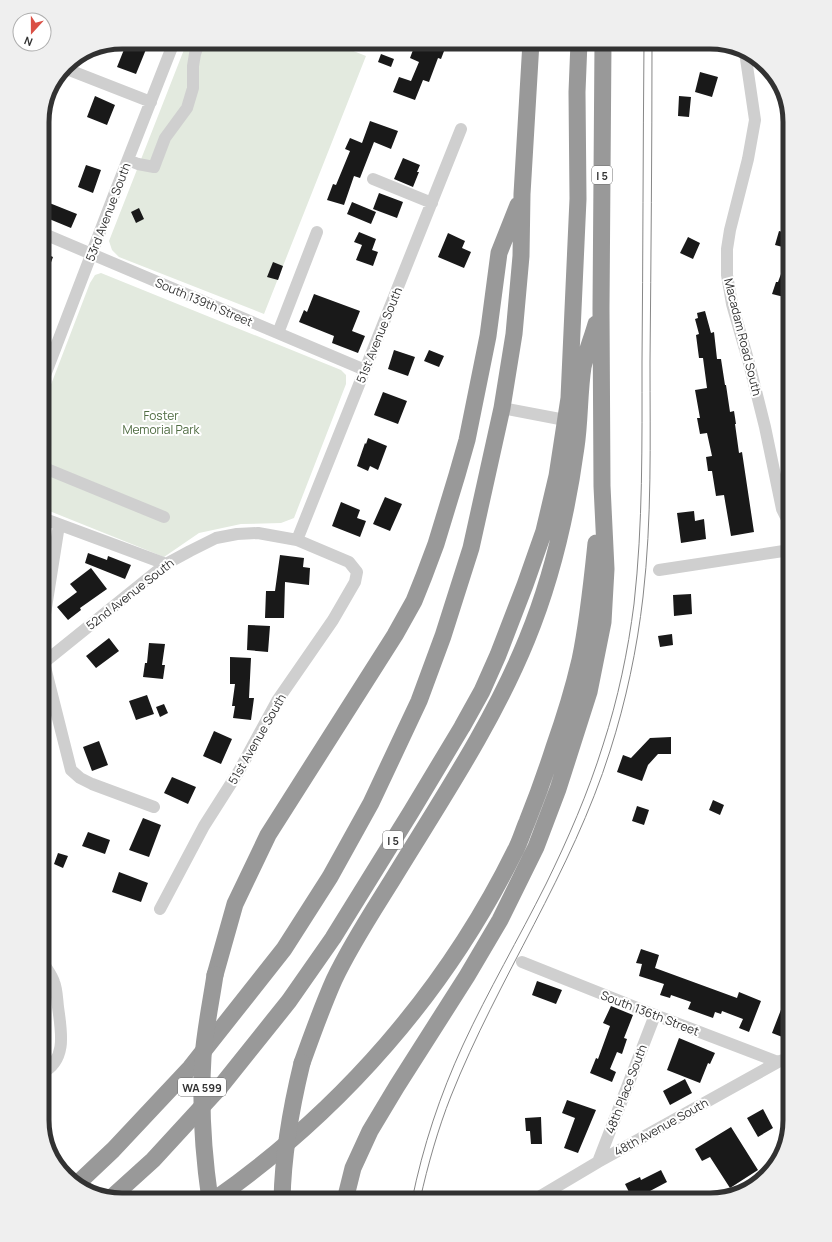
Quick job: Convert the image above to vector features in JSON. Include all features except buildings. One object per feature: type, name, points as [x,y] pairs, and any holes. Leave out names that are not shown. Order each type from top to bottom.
[{"type":"highway","points":[[81,1180],[113,1150],[190,1068],[284,949],[330,877],[371,803],[419,701],[456,599],[471,548],[502,408],[514,334],[521,256],[522,194],[530,49]]},
{"type":"highway","name":"I 5","points":[[117,1193],[153,1160],[222,1086],[289,1001],[333,938],[462,727],[482,691],[498,656],[544,532],[556,476],[568,398],[572,351],[578,199],[577,92],[579,49]]},
{"type":"highway","name":"I 5","points":[[223,1193],[277,1152],[311,1123],[368,1065],[395,1034],[445,970],[464,941],[516,850],[536,800],[569,703],[580,661],[586,627],[602,486],[601,309],[603,49]]},
{"type":"highway","name":"WA 599","points":[[209,1193],[202,1133],[203,1055],[215,975],[235,904],[268,835],[395,635],[414,601],[436,544],[467,440],[488,336],[499,253],[522,194]]},
{"type":"highway","points":[[282,1193],[286,1139],[302,1063],[335,979],[365,924],[498,704],[527,638],[542,597],[564,517],[576,446],[583,366],[601,309]]},
{"type":"highway","points":[[347,1193],[353,1168],[370,1131],[467,976],[500,920],[536,847],[558,789],[589,692],[603,622],[606,569],[602,486]]},
{"type":"street","name":"53rd Avenue South","points":[[49,364],[171,49]]},
{"type":"street","points":[[128,160],[138,164],[154,167],[165,138],[187,108],[193,88],[194,60],[198,49]]},
{"type":"street","name":"Macadam Road South","points":[[746,59],[755,120],[748,159],[730,230],[727,249],[727,275],[732,304],[765,427],[783,510]]},
{"type":"street","points":[[70,70],[151,102]]},
{"type":"street","name":"51st Avenue South","points":[[297,540],[461,129]]},
{"type":"street","points":[[373,179],[432,203]]},
{"type":"street","points":[[278,333],[317,232]]},
{"type":"street","name":"South 139th Street","points":[[49,236],[365,370]]},
{"type":"street","points":[[502,408],[565,420]]},
{"type":"street","points":[[49,470],[164,516]]},
{"type":"street","points":[[49,521],[166,564]]},
{"type":"street","points":[[49,589],[59,525]]},
{"type":"street","name":"52nd Avenue South","points":[[49,658],[166,564],[216,538],[238,534],[258,534],[297,540],[349,562],[357,572]]},
{"type":"street","points":[[659,570],[783,551]]},
{"type":"street","name":"51st Avenue South","points":[[160,909],[204,826],[239,771],[277,701],[333,620],[355,582],[357,572]]},
{"type":"street","points":[[49,685],[72,770],[80,778],[92,784],[154,807]]},
{"type":"street","name":"South 136th Street","points":[[522,962],[778,1062]]},
{"type":"street","points":[[49,973],[55,983],[61,1033],[60,1050],[54,1063],[49,1068]]},
{"type":"street","name":"48th Place South","points":[[598,1162],[655,1015]]},
{"type":"street","name":"48th Avenue South","points":[[546,1193],[598,1162],[783,1060]]},
{"type":"green space","points":[[184,49],[348,49],[366,56],[264,314],[119,257],[112,250],[109,241]]},
{"type":"green space","name":"Foster Memorial Park","points":[[101,273],[341,370],[346,375],[346,384],[294,518],[281,523],[241,524],[199,533],[164,557],[49,511],[49,390],[90,283],[95,275]]},
{"type":"tram line","points":[[413,1193],[427,1140],[440,1102],[463,1045],[546,884],[570,833],[584,798],[608,728],[626,657],[637,574],[642,453],[644,49]]},
{"type":"tram line","points":[[422,1193],[442,1121],[470,1052],[490,1009],[576,839],[594,796],[616,732],[626,694],[638,636],[646,568],[649,509],[652,49]]}]
